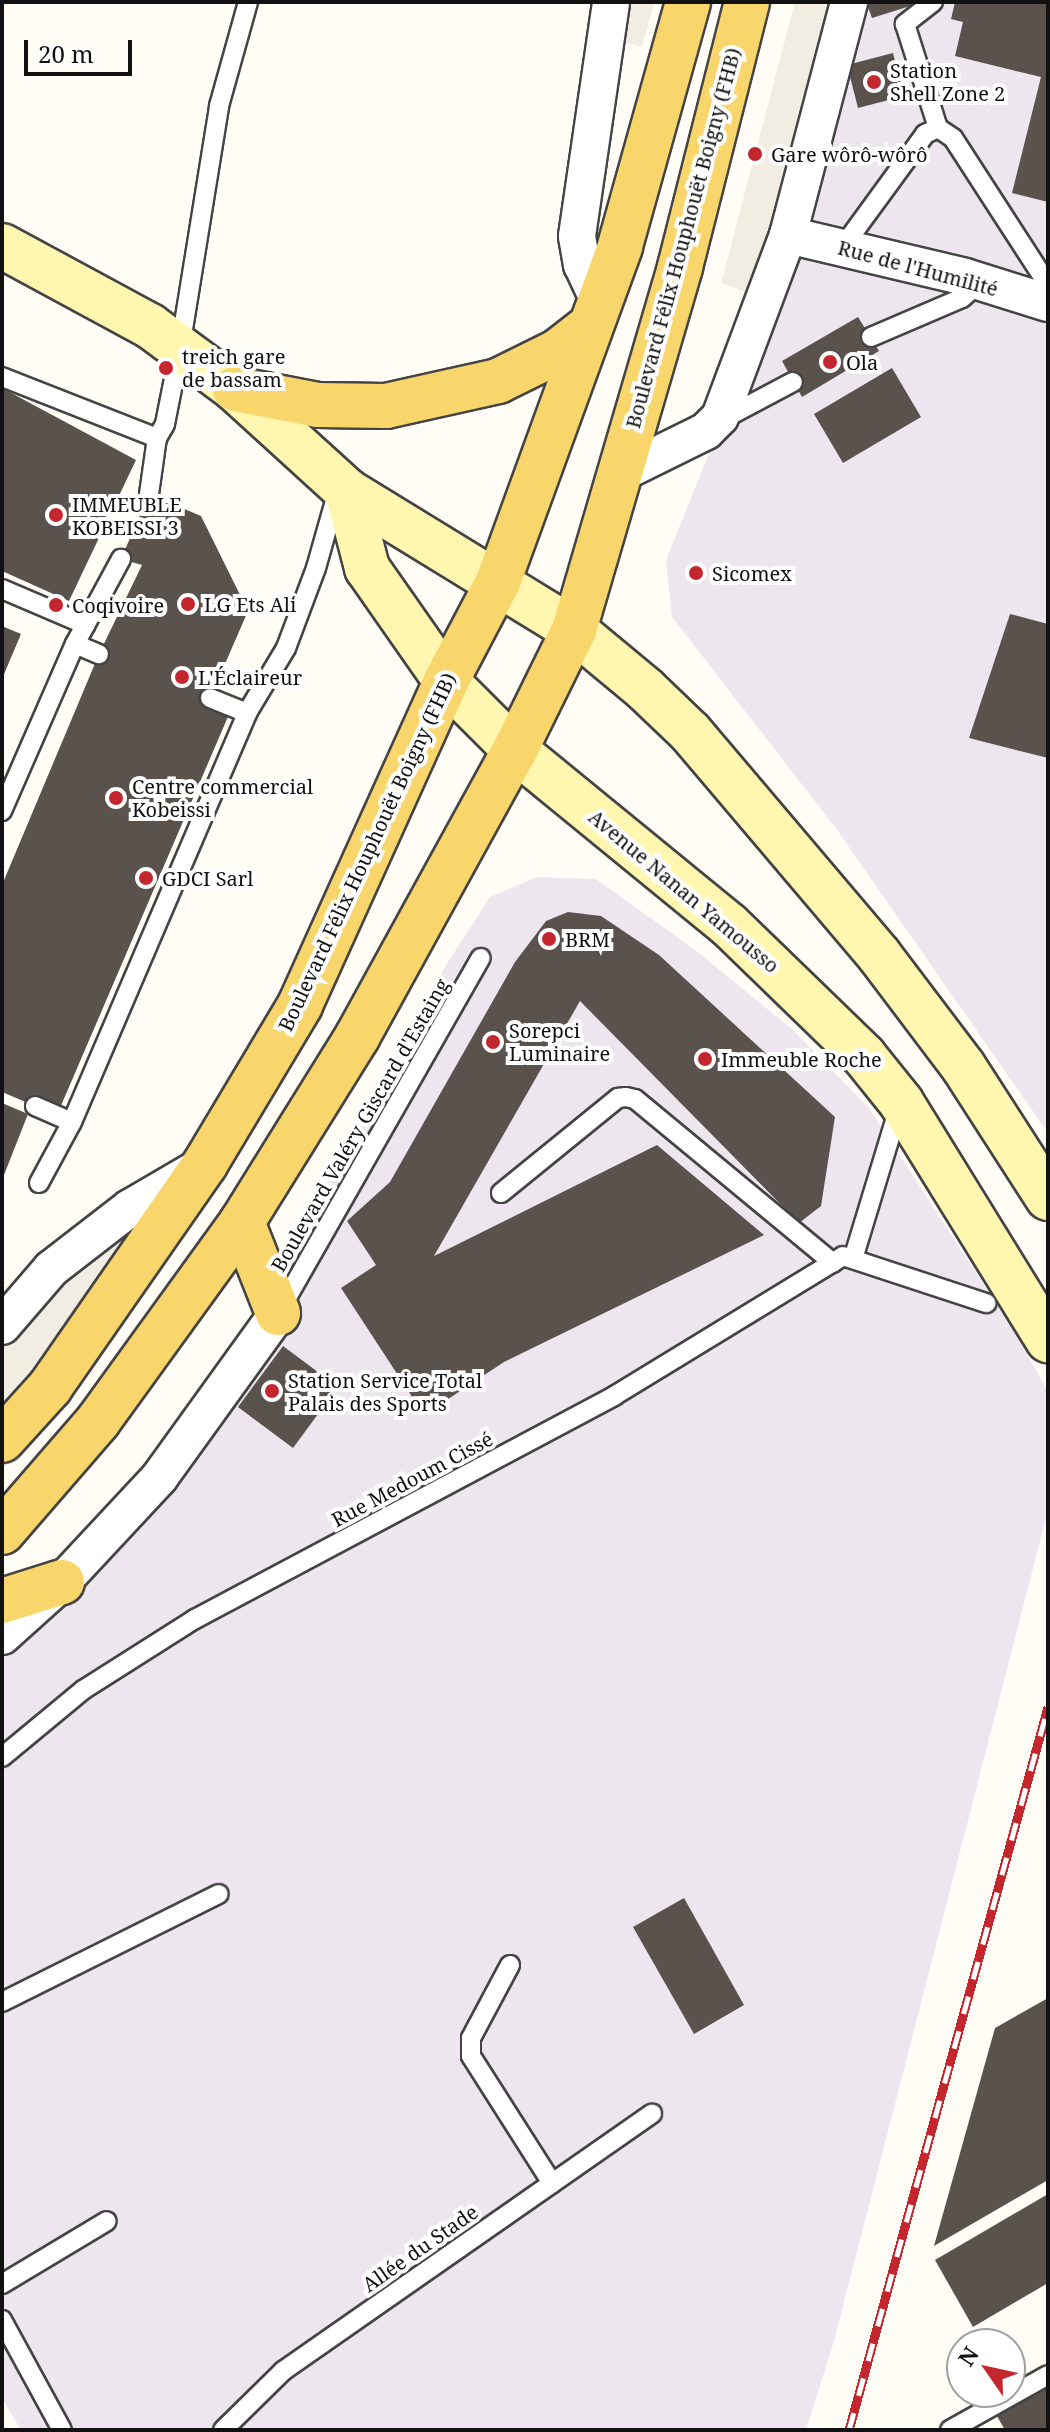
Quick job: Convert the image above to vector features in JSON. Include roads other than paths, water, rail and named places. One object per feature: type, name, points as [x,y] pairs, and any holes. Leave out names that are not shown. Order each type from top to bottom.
[{"type":"main road","name":"Boulevard Félix Houphouët Boigny (FHB)","points":[[2,1440],[50,1387],[205,1164],[300,1005],[446,681],[498,582],[620,246],[688,2]]},
{"type":"main road","name":"Boulevard Félix Houphouët Boigny (FHB)","points":[[2,1532],[98,1421],[242,1222],[364,1026],[515,750],[574,630],[680,267],[747,2]]},
{"type":"main road","points":[[2,246],[150,326],[235,389],[344,487],[574,630],[690,732],[879,955],[963,1066],[1048,1198]]},
{"type":"main road","points":[[235,389],[318,405],[386,406],[498,381],[557,352],[594,314]]},
{"type":"main road","name":"Avenue Nanan Yamousso","points":[[344,487],[367,568],[446,681],[515,750],[729,925],[864,1056],[901,1102],[1048,1340]]},
{"type":"main road","points":[[242,1222],[278,1313]]},
{"type":"main road","points":[[2,1601],[62,1582]]},
{"type":"street","points":[[594,314],[577,236],[611,2]]},
{"type":"street","points":[[717,422],[788,235],[849,2]]},
{"type":"street","name":"Rue de l'Humilité","points":[[788,235],[965,277],[978,284],[1047,283]]},
{"type":"street","name":"Boulevard Félix Houphouët Boigny (FHB)","points":[[619,474],[717,422]]},
{"type":"street","points":[[2,1326],[51,1269],[130,1208],[205,1164]]},
{"type":"street","points":[[2,1636],[62,1582],[159,1478],[278,1313]]},
{"type":"lane","points":[[149,494],[157,438],[165,424],[180,348],[219,106],[248,2]]},
{"type":"lane","points":[[933,2],[927,10],[908,19],[905,30],[938,128],[953,138],[1047,283]]},
{"type":"lane","points":[[842,248],[925,134],[938,128]]},
{"type":"lane","points":[[871,337],[962,298],[978,284]]},
{"type":"lane","points":[[2,377],[157,438]]},
{"type":"lane","points":[[717,422],[793,382]]},
{"type":"lane","points":[[39,1183],[72,1122],[247,713],[286,648],[344,487]]},
{"type":"lane","points":[[2,811],[75,644],[121,559]]},
{"type":"lane","points":[[2,589],[86,625]]},
{"type":"lane","points":[[75,644],[99,654]]},
{"type":"lane","points":[[210,698],[247,713]]},
{"type":"lane","name":"Boulevard Valéry Giscard d'Estaing","points":[[278,1313],[481,958]]},
{"type":"lane","points":[[501,1193],[618,1098],[635,1099],[833,1263]]},
{"type":"lane","points":[[853,1259],[901,1102]]},
{"type":"lane","points":[[35,1106],[72,1122]]},
{"type":"lane","name":"Rue Medoum Cissé","points":[[2,1757],[83,1690],[195,1619],[614,1396],[843,1256],[986,1303]]},
{"type":"lane","points":[[2,2002],[219,1894]]},
{"type":"lane","points":[[510,1965],[471,2038],[471,2056],[552,2183]]},
{"type":"lane","name":"Allée du Stade","points":[[223,2430],[283,2371],[652,2114]]},
{"type":"lane","points":[[2,2284],[107,2221]]},
{"type":"lane","points":[[2,2320],[62,2430]]},
{"type":"lane","points":[[2,2359],[19,2349]]},
{"type":"lane","points":[[950,2430],[1048,2375]]},
{"type":"railway","points":[[849,2430],[1048,1707]]},
{"type":"place","name":"Station Shell Zone 2","points":[[874,82]]},
{"type":"place","name":"Gare wôrô-wôrô","points":[[755,154]]},
{"type":"place","name":"Ola","points":[[830,362]]},
{"type":"place","name":"treich gare de bassam","points":[[166,368]]},
{"type":"place","name":"IMMEUBLE KOBEISSI 3","points":[[56,515]]},
{"type":"place","name":"Sicomex","points":[[696,573]]},
{"type":"place","name":"LG Ets Ali","points":[[188,604]]},
{"type":"place","name":"Coqivoire","points":[[56,605]]},
{"type":"place","name":"L'Éclaireur","points":[[182,677]]},
{"type":"place","name":"Centre commercial Kobeissi","points":[[116,798]]},
{"type":"place","name":"GDCI Sarl","points":[[146,878]]},
{"type":"place","name":"BRM","points":[[549,939]]},
{"type":"place","name":"Sorepci Luminaire","points":[[493,1042]]},
{"type":"place","name":"Immeuble Roche","points":[[705,1059]]},
{"type":"place","name":"Station Service Total Palais des Sports","points":[[272,1391]]}]
